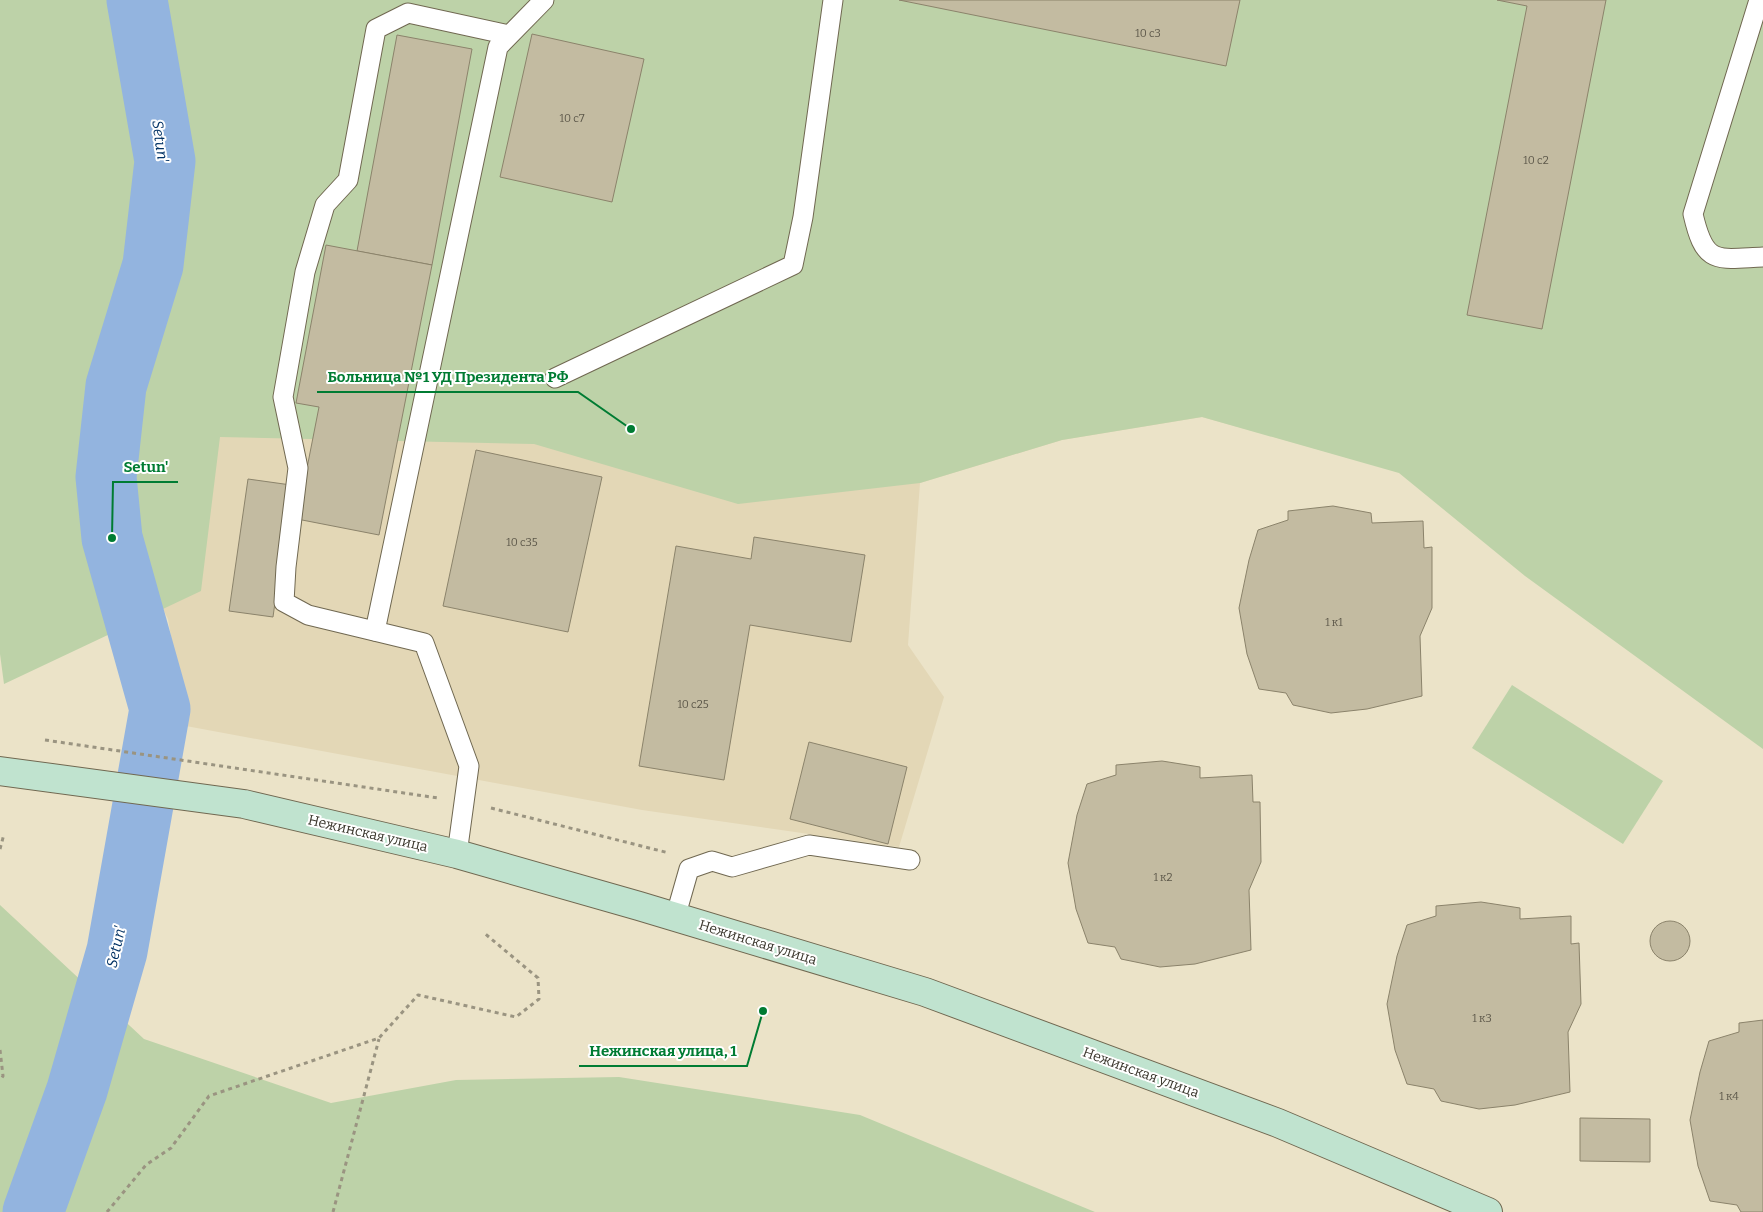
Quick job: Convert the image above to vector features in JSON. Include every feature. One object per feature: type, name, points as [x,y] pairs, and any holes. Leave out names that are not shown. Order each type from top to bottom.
[{"type":"street","name":"Нежинская улица","points":[[0,771],[244,804],[457,854],[925,992],[1278,1122],[1488,1212]]},
{"type":"lane","points":[[376,631],[498,47],[544,0]]},
{"type":"lane","points":[[555,378],[793,265],[803,218],[833,0]]},
{"type":"lane","points":[[1759,0],[1693,214],[1699,240],[1706,250],[1718,259],[1763,257]]},
{"type":"lane","points":[[457,854],[469,766],[424,643],[308,615],[284,602],[286,567],[298,468],[283,396],[304,272],[325,205],[348,180],[376,29],[408,13],[509,35]]},
{"type":"lane","points":[[675,918],[689,869],[712,861],[732,867],[809,845],[910,860]]},
{"type":"path","points":[[45,740],[249,769]]},
{"type":"path","points":[[0,849],[4,834]]},
{"type":"path","points":[[333,1212],[379,1038],[418,995],[516,1017],[539,999],[538,978],[483,932]]},
{"type":"path","points":[[107,1212],[146,1165],[170,1148],[209,1096],[379,1038]]},
{"type":"path","points":[[0,1050],[3,1076],[0,1081]]},
{"type":"shaded area","points":[[161,0],[1399,472],[1202,417],[1062,440],[920,483],[908,645],[944,697],[899,847],[642,810],[186,726],[168,619],[137,556]]},
{"type":"green space","points":[[0,0],[1763,0],[1763,749],[1525,576],[1399,473],[1202,417],[1062,440],[920,483],[738,504],[534,444],[220,437],[201,591],[4,684],[0,654]]},
{"type":"green space","points":[[1512,685],[1663,781],[1623,844],[1472,748]]},
{"type":"green space","points":[[0,905],[144,1039],[331,1103],[456,1080],[619,1077],[860,1115],[1095,1212],[0,1212]]},
{"type":"building","points":[[899,0],[1240,0],[1226,66]]},
{"type":"building","points":[[1497,0],[1606,0],[1542,329],[1467,315],[1527,6]]},
{"type":"building","points":[[532,34],[644,59],[612,202],[500,177]]},
{"type":"building","points":[[397,35],[472,49],[432,265],[357,251]]},
{"type":"building","points":[[326,245],[432,265],[379,535],[297,519],[319,407],[296,403]]},
{"type":"building","points":[[476,450],[602,477],[568,632],[443,606]]},
{"type":"building","points":[[248,479],[291,485],[273,617],[229,611]]},
{"type":"building","points":[[1333,506],[1371,513],[1372,523],[1423,521],[1424,548],[1432,547],[1432,608],[1420,636],[1422,696],[1367,709],[1331,713],[1293,705],[1286,693],[1259,689],[1247,654],[1239,608],[1249,560],[1258,530],[1288,520],[1288,511]]},
{"type":"building","points":[[754,537],[865,555],[851,642],[750,625],[724,780],[639,766],[676,546],[751,559]]},
{"type":"building","points":[[809,742],[907,767],[888,844],[790,819]]},
{"type":"building","points":[[1162,761],[1200,767],[1200,778],[1252,775],[1253,802],[1260,802],[1261,862],[1249,890],[1251,950],[1195,964],[1160,967],[1121,959],[1115,947],[1088,943],[1076,909],[1068,863],[1077,815],[1087,784],[1116,775],[1116,765]]},
{"type":"building","points":[[1481,902],[1520,908],[1520,919],[1571,916],[1571,944],[1579,943],[1581,1004],[1568,1032],[1570,1092],[1515,1105],[1479,1109],[1441,1101],[1434,1089],[1407,1084],[1395,1050],[1387,1004],[1397,956],[1407,925],[1436,916],[1436,906]]},
{"type":"building","points":[[1666,921],[1674,921],[1681,924],[1687,930],[1690,941],[1687,952],[1681,958],[1674,961],[1666,961],[1659,958],[1653,952],[1650,945],[1650,937],[1653,930],[1659,924]]},
{"type":"building","points":[[1763,1020],[1763,1212],[1741,1212],[1737,1205],[1710,1201],[1698,1166],[1690,1120],[1700,1072],[1709,1041],[1739,1032],[1739,1023]]},
{"type":"building","points":[[1580,1118],[1650,1119],[1650,1162],[1580,1161]]},
{"type":"waterway","name":"Setun'","points":[[33,1212],[77,1090],[117,951],[160,709],[112,538],[106,477],[116,386],[153,265],[165,161],[137,0]]},
{"type":"place","name":"Больница №1 УД Президента РФ","points":[[631,429]]},
{"type":"place","name":"Setun'","points":[[112,538]]},
{"type":"place","name":"Нежинская улица, 1","points":[[763,1011]]}]
